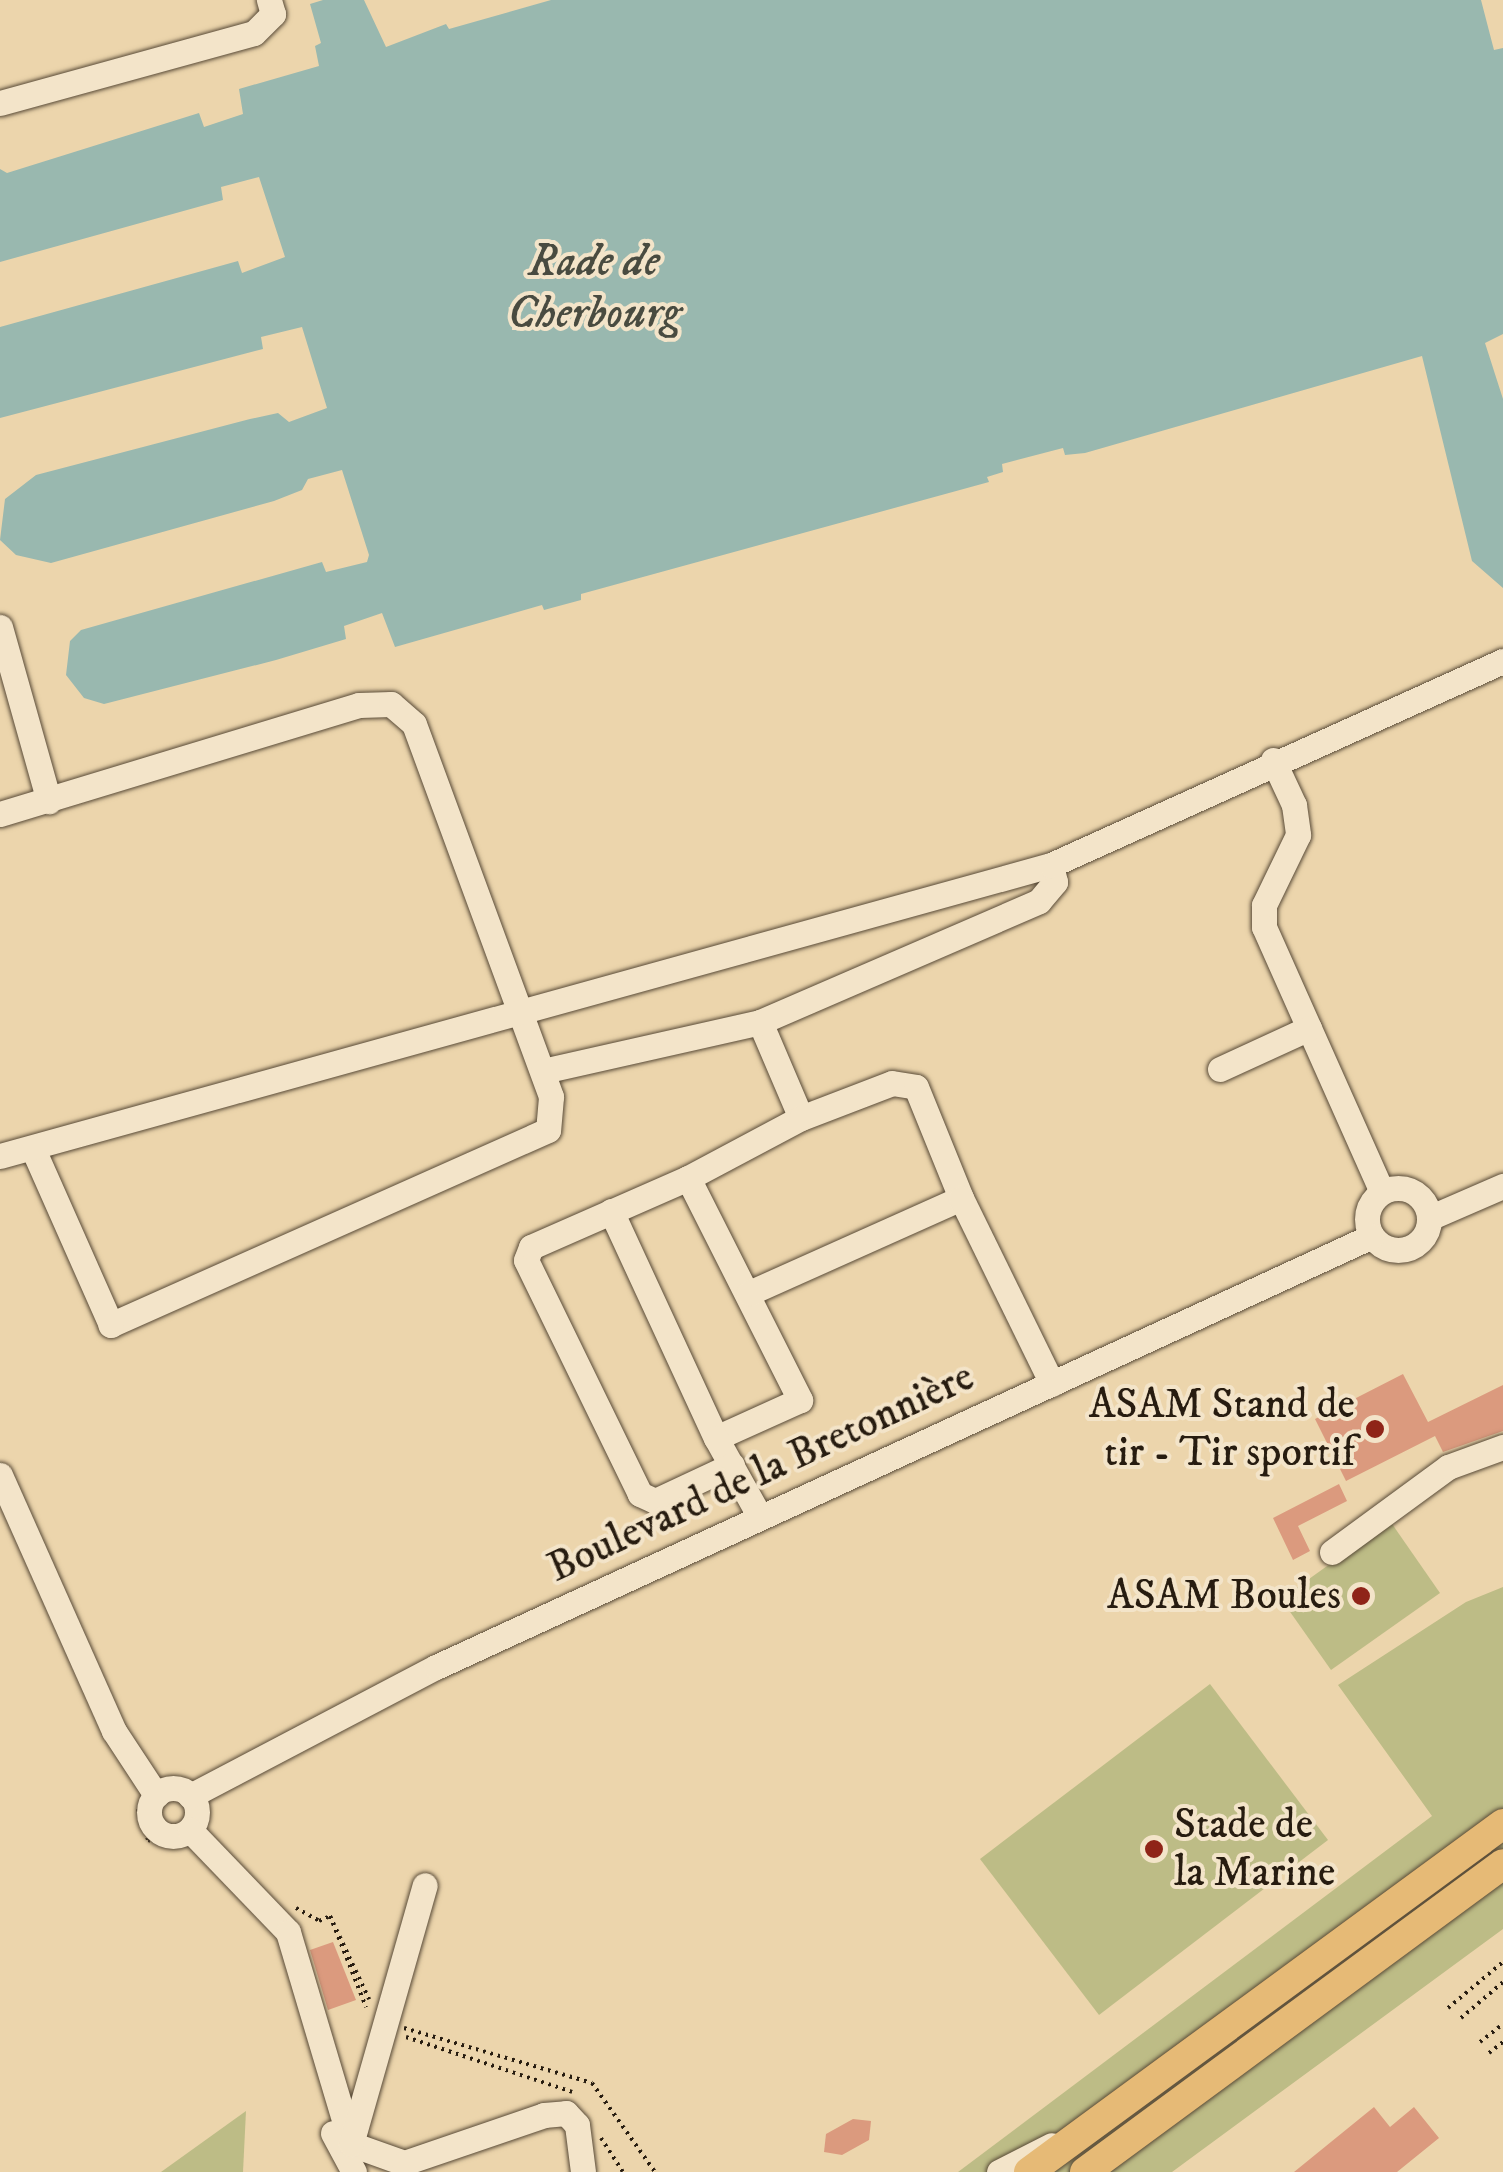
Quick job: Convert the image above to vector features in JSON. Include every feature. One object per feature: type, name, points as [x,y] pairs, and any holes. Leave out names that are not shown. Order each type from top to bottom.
[{"type":"main road","points":[[1029,2172],[1503,1824]]},
{"type":"main road","points":[[1095,2167],[1503,1864]]},
{"type":"lane","points":[[0,103],[254,32],[273,14],[269,0]]},
{"type":"lane","points":[[0,627],[49,800]]},
{"type":"lane","points":[[0,1156],[34,1150],[1051,865],[1273,760],[1503,661]]},
{"type":"lane","points":[[0,814],[359,705],[391,704],[414,724],[552,1097],[548,1130],[110,1325],[34,1150]]},
{"type":"lane","points":[[1273,760],[1294,805],[1298,835],[1264,905],[1264,926],[1382,1192]]},
{"type":"lane","points":[[543,1071],[760,1022],[1039,901],[1056,882],[1051,865]]},
{"type":"lane","points":[[760,1022],[801,1118]]},
{"type":"lane","points":[[1220,1069],[1308,1028]]},
{"type":"lane","points":[[732,1464],[655,1501],[640,1494],[526,1260],[531,1247],[688,1178],[801,1118],[892,1083],[916,1087],[961,1198],[1052,1384]]},
{"type":"lane","points":[[688,1178],[750,1293],[800,1400],[716,1438]]},
{"type":"lane","points":[[1429,1218],[1503,1186]]},
{"type":"lane","points":[[1382,1192],[1413,1192],[1429,1218],[1423,1238],[1406,1250],[1386,1248],[1372,1236],[1367,1216],[1382,1192]]},
{"type":"lane","points":[[750,1293],[961,1198]]},
{"type":"lane","points":[[611,1211],[716,1438],[760,1517]]},
{"type":"lane","name":"Boulevard de la Bretonnière","points":[[190,1796],[436,1667],[1372,1236]]},
{"type":"lane","points":[[1332,1552],[1448,1466],[1503,1447]]},
{"type":"lane","points":[[0,1476],[114,1731],[156,1795]]},
{"type":"lane","points":[[186,1832],[197,1815],[190,1796],[173,1788],[156,1795],[148,1814],[154,1828],[186,1832],[278,1916],[313,2014],[356,2162]]},
{"type":"lane","points":[[186,1832],[278,1932],[356,2162]]},
{"type":"lane","points":[[356,2162],[384,2025],[425,1885]]},
{"type":"lane","points":[[356,2162],[404,2163],[554,2112],[574,2118],[582,2172]]},
{"type":"lane","points":[[999,2172],[1088,2128]]},
{"type":"path","points":[[577,2098],[559,2083],[384,2025],[376,2017],[335,1915],[327,1918],[384,2025],[592,2084],[655,2172]]},
{"type":"path","points":[[1448,2008],[1503,1962]]},
{"type":"path","points":[[1460,2018],[1503,1982]]},
{"type":"path","points":[[1480,2042],[1503,2024]]},
{"type":"path","points":[[1490,2053],[1503,2042]]},
{"type":"path","points":[[595,2128],[622,2172]]},
{"type":"shaded area","name":"ASAM Boules","points":[[1390,1521],[1440,1593],[1331,1670],[1281,1599]]},
{"type":"shaded area","points":[[1503,1587],[1503,1929],[1172,2172],[958,2172],[1432,1816],[1338,1685],[1466,1602]]},
{"type":"shaded area","name":"Stade de la Marine","points":[[1210,1684],[1328,1840],[1099,2015],[980,1859]]},
{"type":"shaded area","points":[[246,2111],[243,2172],[161,2172]]},
{"type":"water","name":"Rade de Cherbourg","points":[[323,0],[364,0],[386,47],[446,24],[449,29],[551,0],[1481,0],[1494,50],[1503,48],[1503,334],[1485,343],[1503,399],[1503,588],[1472,561],[1422,356],[1085,453],[1065,455],[1063,448],[1002,464],[1003,472],[987,477],[989,482],[581,594],[581,600],[544,610],[542,605],[395,647],[382,613],[344,626],[346,639],[276,660],[104,704],[84,698],[66,675],[70,641],[81,630],[322,562],[326,572],[367,562],[369,555],[342,470],[308,479],[302,490],[274,501],[51,563],[16,555],[0,540],[5,499],[36,475],[250,419],[278,413],[289,422],[327,408],[302,327],[261,337],[263,349],[0,418],[0,327],[238,261],[242,273],[285,257],[259,177],[221,187],[223,200],[0,262],[0,169],[7,173],[199,113],[204,127],[243,114],[239,89],[319,66],[315,46],[321,43],[310,4]]},
{"type":"building","name":"ASAM Stand de tir - Tir sportif","points":[[1403,1374],[1428,1422],[1503,1385],[1503,1431],[1443,1452],[1435,1436],[1346,1481],[1315,1419]]},
{"type":"building","points":[[1339,1484],[1347,1501],[1298,1526],[1310,1551],[1293,1560],[1273,1518]]},
{"type":"building","points":[[333,1942],[356,2000],[328,2010],[310,1950]]},
{"type":"building","points":[[1374,2107],[1390,2127],[1414,2107],[1439,2138],[1397,2172],[1294,2172]]},
{"type":"building","points":[[853,2119],[871,2121],[869,2140],[842,2155],[824,2152],[826,2134]]},
{"type":"place","name":"ASAM Stand de tir - Tir sportif","points":[[1375,1429]]},
{"type":"place","name":"ASAM Boules","points":[[1361,1596]]},
{"type":"place","name":"Stade de la Marine","points":[[1154,1849]]}]
